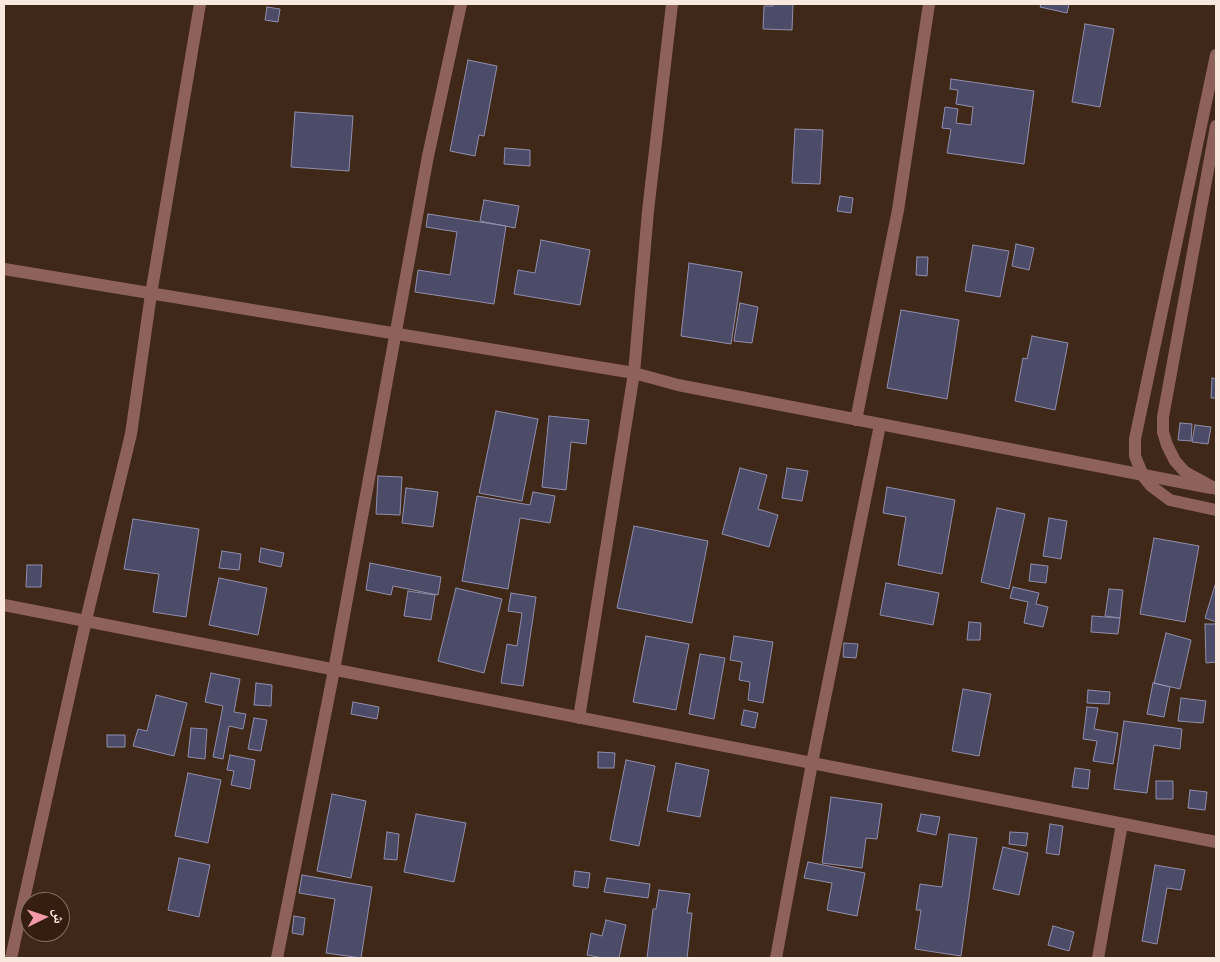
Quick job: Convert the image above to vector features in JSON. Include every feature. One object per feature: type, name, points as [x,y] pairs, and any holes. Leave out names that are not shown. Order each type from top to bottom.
[{"type":"street","points":[[11,958],[86,620],[108,535],[130,434],[151,294],[200,4]]},
{"type":"street","points":[[278,958],[334,670],[428,156],[461,4]]},
{"type":"street","points":[[580,718],[634,373],[650,191],[672,4]]},
{"type":"street","points":[[856,420],[898,210],[929,4]]},
{"type":"street","points":[[1216,55],[1135,439],[1135,456],[1143,476],[1152,486],[1170,500],[1216,510]]},
{"type":"street","points":[[1213,488],[1185,472],[1175,461],[1163,432],[1163,418],[1216,126]]},
{"type":"street","points":[[4,269],[634,373],[678,386],[1213,488]]},
{"type":"street","points":[[776,958],[812,763],[880,425]]},
{"type":"street","points":[[4,605],[1216,842]]},
{"type":"street","points":[[1098,958],[1122,824]]},
{"type":"building","points":[[773,4],[793,4],[792,30],[763,29],[764,6],[773,6]]},
{"type":"building","points":[[1041,4],[1069,4],[1067,13],[1040,7]]},
{"type":"building","points":[[267,7],[280,9],[278,22],[265,20]]},
{"type":"building","points":[[1085,24],[1114,29],[1100,107],[1072,102]]},
{"type":"building","points":[[468,60],[497,66],[484,136],[479,135],[475,156],[450,151]]},
{"type":"building","points":[[951,79],[1034,91],[1024,164],[947,153],[951,129],[942,128],[945,107],[958,109],[956,123],[971,125],[973,107],[956,104],[958,90],[950,89]]},
{"type":"building","points":[[295,112],[353,116],[349,171],[291,167]]},
{"type":"building","points":[[795,129],[823,130],[820,184],[792,183]]},
{"type":"building","points":[[505,148],[530,150],[530,166],[504,164]]},
{"type":"building","points":[[840,196],[853,198],[851,213],[837,211]]},
{"type":"building","points":[[484,200],[519,206],[515,228],[480,221]]},
{"type":"building","points":[[428,214],[506,226],[494,304],[415,292],[418,270],[450,275],[457,232],[426,227]]},
{"type":"building","points":[[541,240],[590,250],[580,305],[514,294],[518,270],[535,273]]},
{"type":"building","points":[[1016,244],[1034,248],[1029,270],[1012,266]]},
{"type":"building","points":[[973,245],[1009,251],[1000,297],[965,291]]},
{"type":"building","points":[[917,257],[928,257],[927,276],[916,275]]},
{"type":"building","points":[[689,263],[742,272],[731,344],[681,336]]},
{"type":"building","points":[[740,303],[758,307],[752,343],[734,341]]},
{"type":"building","points":[[901,310],[959,320],[947,399],[887,388]]},
{"type":"building","points":[[1032,336],[1068,343],[1055,410],[1015,401],[1023,358],[1027,359]]},
{"type":"building","points":[[1212,378],[1216,379],[1216,398],[1211,398]]},
{"type":"building","points":[[496,411],[538,419],[522,501],[479,493]]},
{"type":"building","points":[[549,416],[589,420],[586,444],[571,442],[566,490],[542,487]]},
{"type":"building","points":[[1180,423],[1192,424],[1191,441],[1178,440]]},
{"type":"building","points":[[1195,425],[1211,427],[1208,444],[1192,442]]},
{"type":"building","points":[[740,468],[767,475],[758,509],[778,515],[769,547],[722,534]]},
{"type":"building","points":[[787,468],[808,471],[802,501],[782,498]]},
{"type":"building","points":[[378,476],[402,477],[400,515],[376,514]]},
{"type":"building","points":[[887,487],[955,500],[942,574],[898,565],[906,517],[883,513]]},
{"type":"building","points":[[406,488],[438,492],[433,527],[402,523]]},
{"type":"building","points":[[533,492],[555,496],[550,523],[520,518],[508,589],[462,581],[477,496],[530,505]]},
{"type":"building","points":[[997,508],[1025,514],[1009,589],[981,582]]},
{"type":"building","points":[[1049,518],[1067,521],[1061,559],[1043,556]]},
{"type":"building","points":[[133,519],[199,529],[186,617],[153,612],[159,574],[124,569]]},
{"type":"building","points":[[634,526],[708,541],[692,623],[617,608]]},
{"type":"building","points":[[1154,538],[1199,546],[1185,622],[1140,614]]},
{"type":"building","points":[[261,548],[284,553],[281,567],[259,562]]},
{"type":"building","points":[[222,551],[241,554],[239,570],[219,568]]},
{"type":"building","points":[[370,563],[441,577],[438,595],[393,586],[391,595],[366,590]]},
{"type":"building","points":[[1031,564],[1048,566],[1046,583],[1029,581]]},
{"type":"building","points":[[27,565],[42,565],[41,587],[26,587]]},
{"type":"building","points":[[219,578],[267,588],[258,635],[209,625]]},
{"type":"building","points":[[1216,582],[1216,622],[1205,618]]},
{"type":"building","points":[[886,583],[939,593],[933,625],[880,615]]},
{"type":"building","points":[[1013,587],[1039,593],[1036,604],[1048,607],[1043,627],[1024,623],[1028,602],[1010,598]]},
{"type":"building","points":[[456,588],[502,599],[484,673],[438,661]]},
{"type":"building","points":[[1109,589],[1123,590],[1120,618],[1105,616]]},
{"type":"building","points":[[408,591],[435,595],[431,620],[404,616]]},
{"type":"building","points":[[511,593],[536,597],[523,686],[501,683],[507,644],[517,646],[522,613],[508,611]]},
{"type":"building","points":[[1092,616],[1120,618],[1118,634],[1091,632]]},
{"type":"building","points":[[969,622],[981,623],[980,640],[967,640]]},
{"type":"building","points":[[1205,624],[1216,624],[1216,662],[1206,663]]},
{"type":"building","points":[[1166,633],[1191,640],[1180,689],[1154,683]]},
{"type":"building","points":[[646,636],[689,644],[676,710],[633,702]]},
{"type":"building","points":[[734,636],[773,642],[763,703],[748,700],[750,682],[739,680],[742,662],[730,660]]},
{"type":"building","points":[[844,643],[858,644],[856,658],[843,657]]},
{"type":"building","points":[[700,654],[725,658],[714,719],[689,714]]},
{"type":"building","points":[[211,673],[240,679],[234,712],[246,714],[243,729],[229,726],[223,759],[213,757],[223,706],[205,702]]},
{"type":"building","points":[[256,683],[272,685],[271,706],[254,705]]},
{"type":"building","points":[[1153,683],[1170,687],[1164,717],[1147,714]]},
{"type":"building","points":[[963,689],[991,694],[979,756],[952,751]]},
{"type":"building","points":[[1088,690],[1110,692],[1109,704],[1087,703]]},
{"type":"building","points":[[156,695],[187,703],[174,756],[133,746],[138,729],[147,731]]},
{"type":"building","points":[[1181,698],[1206,701],[1203,723],[1178,721]]},
{"type":"building","points":[[353,702],[379,707],[377,719],[351,714]]},
{"type":"building","points":[[1087,707],[1098,708],[1094,729],[1118,733],[1113,764],[1093,761],[1097,741],[1083,739]]},
{"type":"building","points":[[744,710],[758,713],[755,728],[741,725]]},
{"type":"building","points":[[254,718],[267,720],[261,751],[248,749]]},
{"type":"building","points":[[1124,721],[1182,729],[1180,749],[1154,745],[1147,793],[1114,789]]},
{"type":"building","points":[[191,728],[207,729],[205,759],[188,757]]},
{"type":"building","points":[[107,735],[125,735],[125,747],[107,747]]},
{"type":"building","points":[[598,752],[615,753],[614,768],[598,768]]},
{"type":"building","points":[[230,755],[255,760],[250,789],[231,785],[234,771],[227,770]]},
{"type":"building","points":[[626,760],[655,766],[639,846],[610,840]]},
{"type":"building","points":[[676,763],[709,770],[700,817],[667,811]]},
{"type":"building","points":[[1075,768],[1090,770],[1088,789],[1072,787]]},
{"type":"building","points":[[188,773],[221,780],[208,843],[175,836]]},
{"type":"building","points":[[1156,781],[1173,781],[1173,799],[1156,799]]},
{"type":"building","points":[[1190,790],[1207,792],[1205,810],[1188,808]]},
{"type":"building","points":[[332,794],[366,801],[351,878],[317,871]]},
{"type":"building","points":[[831,797],[882,804],[877,839],[866,838],[862,868],[822,863]]},
{"type":"building","points":[[416,814],[466,823],[454,882],[404,872]]},
{"type":"building","points":[[921,814],[940,817],[936,835],[917,831]]},
{"type":"building","points":[[1050,824],[1063,826],[1059,855],[1046,853]]},
{"type":"building","points":[[387,832],[399,834],[397,860],[384,859]]},
{"type":"building","points":[[1010,832],[1028,833],[1026,846],[1009,844]]},
{"type":"building","points":[[949,834],[977,838],[961,956],[915,949],[921,910],[916,910],[920,884],[942,887]]},
{"type":"building","points":[[1003,847],[1028,853],[1019,895],[993,889]]},
{"type":"building","points":[[179,858],[210,865],[199,917],[168,910]]},
{"type":"building","points":[[808,862],[865,873],[857,916],[827,910],[832,883],[804,878]]},
{"type":"building","points":[[1155,865],[1185,870],[1181,890],[1167,888],[1157,944],[1142,941]]},
{"type":"building","points":[[575,871],[590,873],[588,888],[573,886]]},
{"type":"building","points":[[302,875],[372,887],[361,958],[326,953],[335,899],[299,893]]},
{"type":"building","points":[[607,878],[650,884],[648,898],[604,892]]},
{"type":"building","points":[[659,890],[690,894],[687,913],[692,913],[687,958],[647,958],[653,909],[656,909]]},
{"type":"building","points":[[294,916],[305,918],[303,935],[292,933]]},
{"type":"building","points":[[606,920],[626,925],[619,958],[587,955],[591,933],[602,936]]},
{"type":"building","points":[[1053,926],[1074,932],[1069,951],[1048,945]]}]
